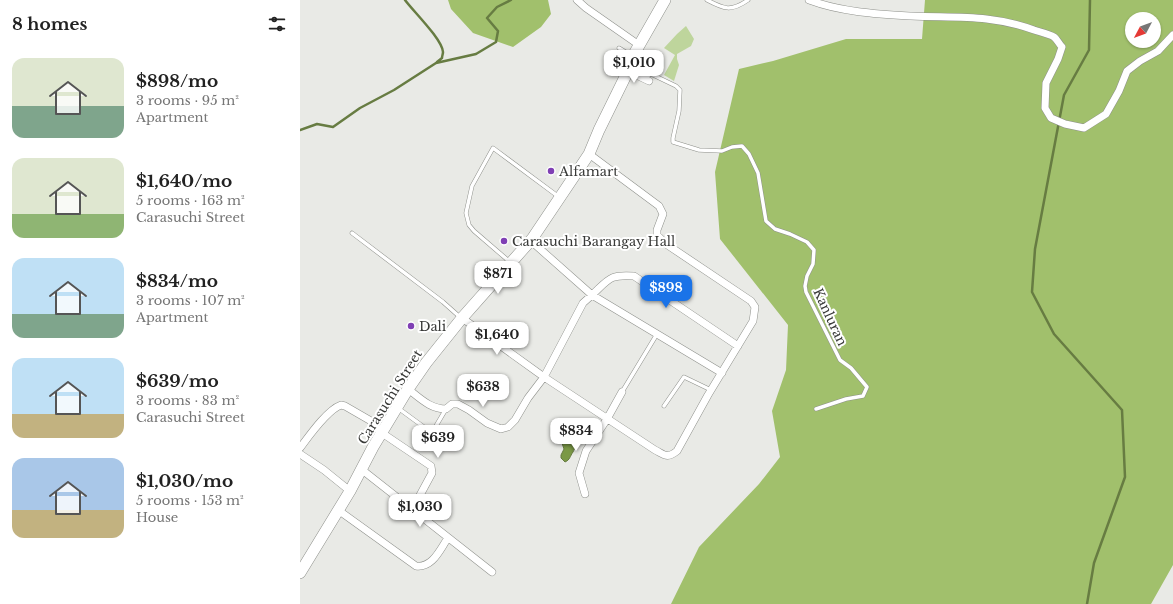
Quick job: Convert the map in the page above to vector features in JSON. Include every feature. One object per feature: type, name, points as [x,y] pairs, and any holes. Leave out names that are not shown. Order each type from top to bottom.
[{"type":"street","points":[[577,0],[639,45]]},
{"type":"street","name":"Carasuchi Street","points":[[300,573],[350,491],[361,469],[408,389],[426,363],[462,318],[531,241],[589,154],[628,71],[633,56],[665,0]]},
{"type":"street","points":[[809,0],[822,5],[860,12],[912,16],[990,18],[1018,24],[1055,38],[1062,47],[1058,59],[1046,83],[1045,108],[1051,118],[1065,124],[1084,128],[1106,114],[1119,91],[1127,71],[1140,60],[1158,51],[1173,35]]},
{"type":"street","points":[[628,71],[647,80]]},
{"type":"street","points":[[462,318],[544,377],[655,450],[666,456],[671,456],[677,451],[711,390],[753,321],[755,307],[751,301],[666,244],[657,235],[657,230],[663,214],[659,206],[589,154]]},
{"type":"street","points":[[531,241],[592,295],[722,373]]},
{"type":"street","points":[[408,389],[438,409],[446,409],[452,404],[458,404],[487,423],[501,429],[508,427],[515,420],[528,398],[544,377],[583,303],[610,278],[621,275],[634,276],[738,346]]},
{"type":"street","points":[[585,494],[579,473],[586,451],[607,419],[622,392]]},
{"type":"street","points":[[300,448],[326,417],[336,407],[341,405],[371,421],[382,433],[431,466],[432,473],[412,510]]},
{"type":"street","points":[[300,454],[324,470],[350,491]]},
{"type":"street","points":[[361,469],[492,572]]},
{"type":"street","points":[[338,510],[416,566],[421,567],[429,564],[448,538]]},
{"type":"lane","points":[[707,0],[719,6],[730,8],[741,5],[748,0]]},
{"type":"lane","points":[[619,48],[633,56]]},
{"type":"lane","name":"Kanluran","points":[[647,80],[650,74],[676,86],[680,90],[679,111],[672,138],[673,142],[699,150],[722,151],[732,147],[742,146],[749,154],[758,173],[766,221],[775,230],[790,234],[807,242],[814,250],[814,264],[807,276],[805,286],[806,292],[840,360],[851,368],[867,387],[863,396],[846,399],[816,409]]},
{"type":"lane","points":[[511,263],[474,231],[469,225],[466,213],[472,186],[493,148],[560,198]]},
{"type":"lane","points":[[352,233],[462,318]]},
{"type":"lane","points":[[622,392],[657,334]]},
{"type":"lane","points":[[664,406],[684,377],[711,390]]},
{"type":"lane","points":[[397,408],[428,430],[433,431],[446,409]]},
{"type":"shaded area","points":[[448,0],[548,0],[551,14],[541,27],[513,47],[473,33],[451,9]]},
{"type":"shaded area","points":[[925,0],[1173,0],[1173,565],[1151,604],[671,604],[699,547],[759,484],[780,457],[772,411],[786,370],[788,325],[720,239],[715,172],[739,69],[773,61],[846,39],[922,39]]},
{"type":"shaded area","points":[[686,26],[694,39],[691,46],[677,54],[679,65],[674,81],[664,75],[675,55],[664,48]]},
{"type":"shaded area","points":[[569,434],[576,438],[577,442],[570,458],[565,462],[561,458],[564,449],[561,440],[565,435]]},
{"type":"waterway","points":[[405,0],[438,40],[443,52],[442,58],[437,62]]},
{"type":"waterway","points":[[300,130],[317,124],[333,127],[360,108],[394,90],[436,63],[476,54],[496,42],[498,31],[487,18],[497,7],[511,0]]},
{"type":"waterway","points":[[1087,604],[1094,563],[1125,477],[1122,410],[1054,334],[1032,292],[1035,249],[1064,95],[1089,50],[1090,0]]},
{"type":"place","name":"Alfamart","points":[[551,171]]},
{"type":"place","name":"Carasuchi Barangay Hall","points":[[504,241]]},
{"type":"place","name":"Dali","points":[[411,326]]}]
